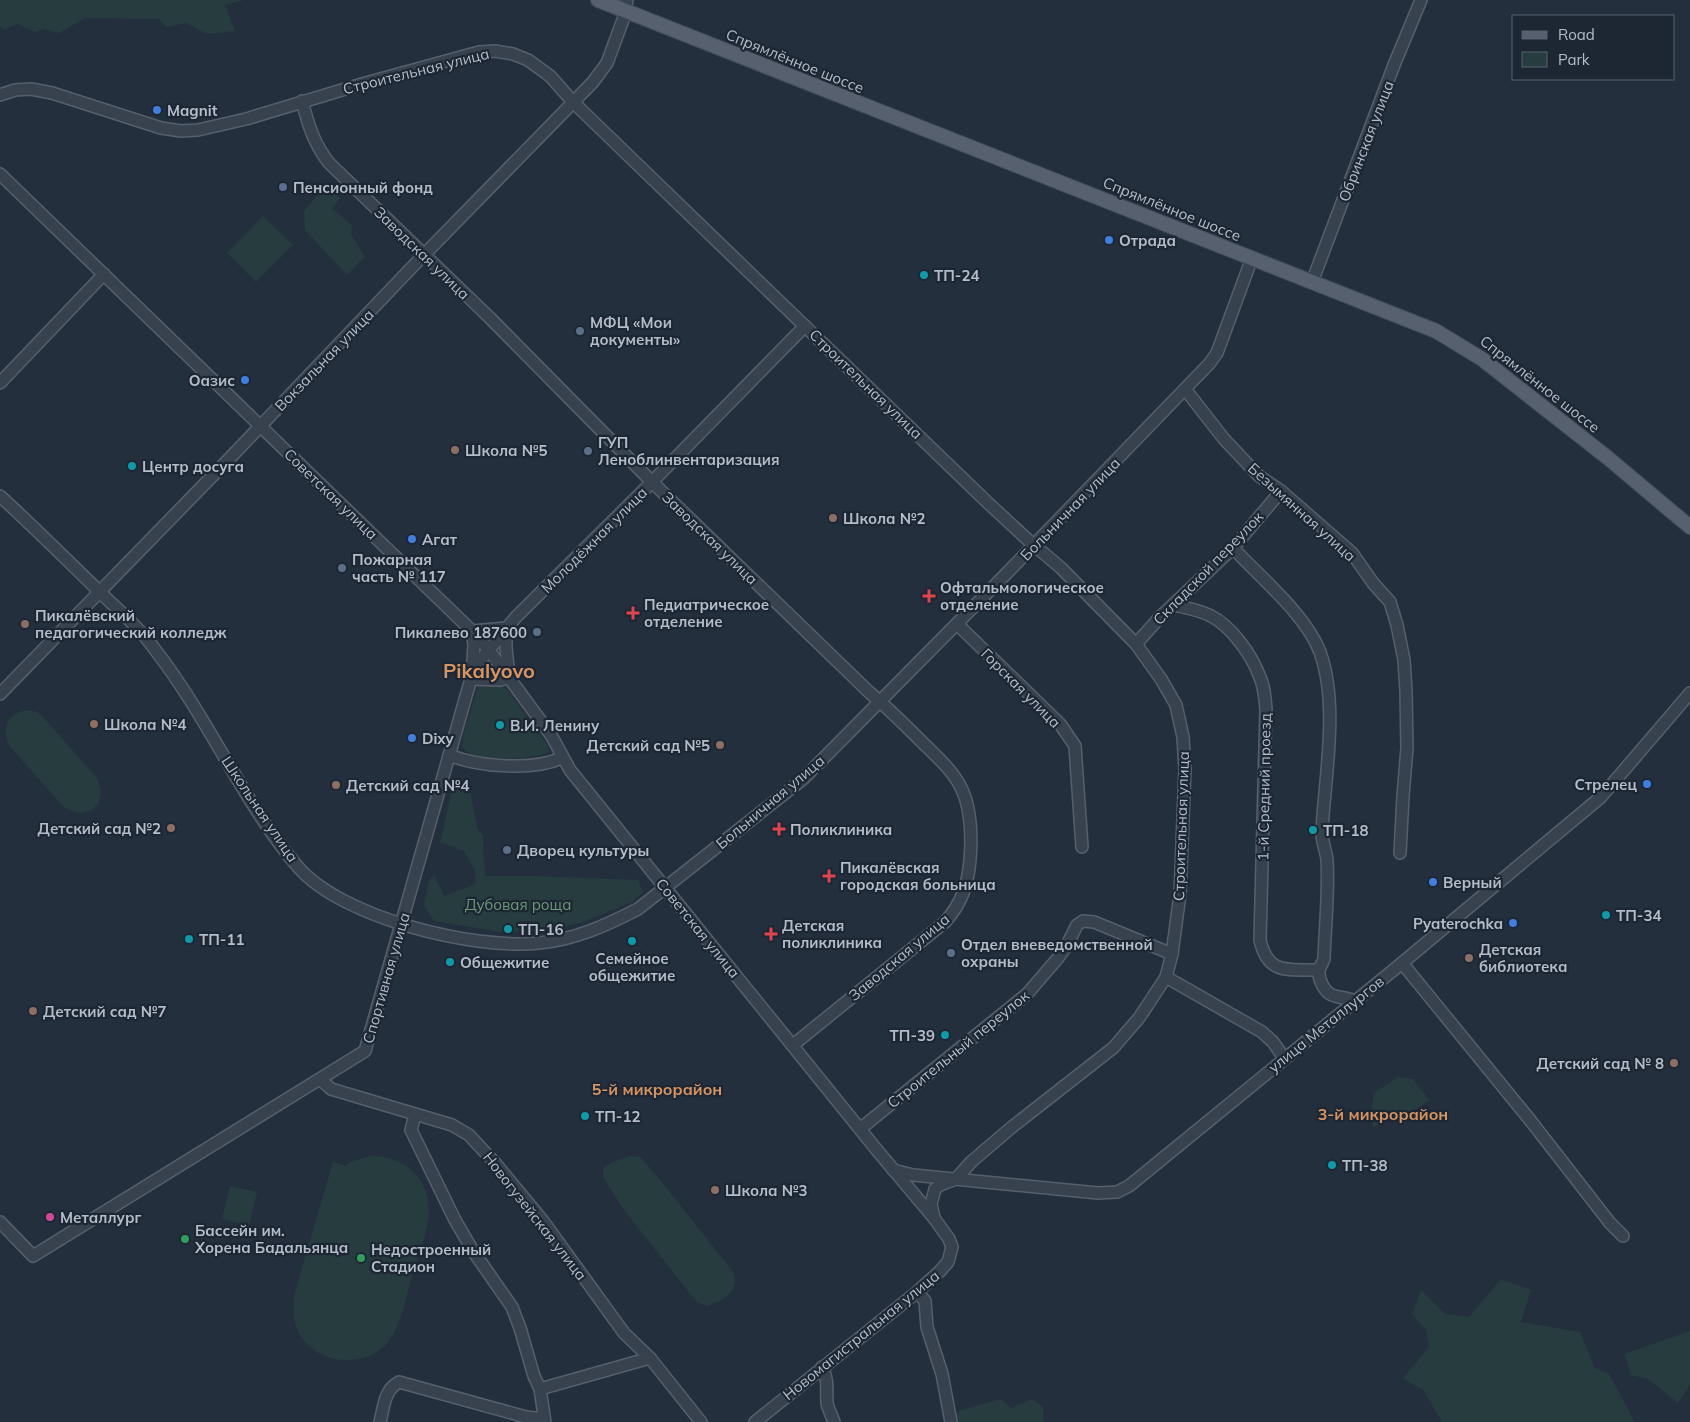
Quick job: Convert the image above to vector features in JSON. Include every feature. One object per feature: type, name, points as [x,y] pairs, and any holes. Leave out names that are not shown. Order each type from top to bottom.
[{"type":"main road","name":"Спрямлённое шоссе","points":[[598,0],[626,6],[1436,331],[1471,351],[1608,458],[1690,527]]},
{"type":"street","name":"Обринская улица","points":[[1312,282],[1394,65],[1421,0]]},
{"type":"street","name":"Вокзальная улица","points":[[0,694],[424,255],[574,103],[607,63],[626,6]]},
{"type":"street","name":"Строительная улица","points":[[0,95],[14,90],[31,89],[52,93],[161,128],[181,131],[198,130],[459,57],[495,51],[513,54],[528,60],[550,76],[574,103],[981,495],[1061,568],[1136,644],[1162,679],[1176,705],[1183,737],[1185,769],[1180,894],[1172,954],[1166,977],[1139,1018],[1112,1048],[1005,1132],[971,1162],[956,1179]]},
{"type":"street","name":"Заводская улица","points":[[302,101],[312,137],[321,154],[329,163],[490,318],[652,482],[946,766],[963,792],[968,812],[972,845],[967,886],[960,901],[945,922],[793,1045]]},
{"type":"street","name":"Советская улица","points":[[0,174],[472,631],[488,649],[551,735],[570,770],[893,1170]]},
{"type":"street","name":"Больничная улица","points":[[666,887],[804,778],[1035,545],[1185,389],[1218,353],[1252,258]]},
{"type":"street","points":[[0,383],[104,274]]},
{"type":"street","name":"Молодёжная улица","points":[[488,649],[553,580],[805,326]]},
{"type":"street","name":"Безымянная улица","points":[[1185,389],[1224,439],[1259,476],[1281,491],[1352,553],[1373,583],[1390,602],[1404,660],[1408,748],[1400,853]]},
{"type":"street","name":"Складской переулок","points":[[1136,644],[1160,617],[1233,548],[1281,491]]},
{"type":"street","name":"Школьная улица","points":[[0,496],[137,627],[179,681],[250,799],[300,868],[341,900],[369,913],[472,940],[501,944],[539,943],[581,934],[613,922],[638,909],[666,887]]},
{"type":"street","points":[[1233,548],[1308,629],[1319,652],[1328,684],[1329,736],[1322,833],[1327,858],[1324,959],[1319,970],[1321,982],[1326,991],[1334,996],[1345,997],[1355,1001]]},
{"type":"street","name":"1-й Средний проезд","points":[[1174,605],[1211,616],[1228,627],[1251,657],[1260,676],[1266,709],[1260,940],[1267,960],[1273,966],[1288,969],[1319,970]]},
{"type":"street","name":"Горская улица","points":[[957,624],[1060,724],[1075,746],[1082,847]]},
{"type":"street","points":[[506,628],[509,678],[500,680],[471,679],[474,645],[472,631],[506,628]]},
{"type":"street","name":"Спортивная улица","points":[[0,1222],[33,1256],[365,1051],[471,679],[488,649]]},
{"type":"street","name":"улица Металлургов","points":[[893,1170],[913,1175],[1098,1193],[1117,1192],[1137,1181],[1601,797],[1690,693]]},
{"type":"street","points":[[449,755],[464,761],[484,765],[527,765],[552,762],[562,758]]},
{"type":"street","name":"Строительный переулок","points":[[860,1129],[1027,994],[1058,958],[1077,925],[1083,920],[1094,922],[1172,954]]},
{"type":"street","points":[[1402,963],[1530,1120],[1610,1223],[1623,1236]]},
{"type":"street","points":[[1166,977],[1262,1032],[1273,1042],[1284,1058]]},
{"type":"street","name":"Новогузейская улица","points":[[320,1079],[331,1089],[452,1125],[469,1135],[543,1221],[624,1333],[650,1358],[701,1422]]},
{"type":"street","points":[[380,1422],[388,1391],[399,1382],[526,1417],[544,1420],[540,1389],[512,1307],[473,1252],[455,1220],[410,1130],[415,1115]]},
{"type":"street","name":"Новомагистральная улица","points":[[755,1422],[917,1292],[948,1262],[952,1247],[949,1239],[934,1218],[893,1170]]},
{"type":"street","points":[[934,1218],[931,1204],[934,1190],[940,1185],[956,1179]]},
{"type":"street","points":[[917,1292],[925,1301],[926,1327],[942,1374],[951,1422]]},
{"type":"street","points":[[540,1389],[650,1358]]},
{"type":"street","points":[[822,1367],[827,1377],[827,1405],[834,1422]]},
{"type":"green space","points":[[0,0],[244,0],[225,5],[235,31],[207,34],[186,23],[167,27],[159,19],[85,18],[59,33],[43,29],[35,32],[17,24],[4,30],[0,26]]},
{"type":"green space","points":[[327,184],[340,198],[332,209],[352,225],[351,234],[365,257],[347,275],[305,230],[304,211]]},
{"type":"green space","points":[[263,216],[293,245],[256,282],[227,253]]},
{"type":"green space","points":[[478,686],[503,686],[507,689],[548,746],[549,752],[523,758],[481,758],[470,754],[462,746],[463,736]]},
{"type":"green space","points":[[28,710],[37,712],[43,717],[96,777],[101,795],[94,808],[88,812],[80,813],[63,806],[10,747],[6,734],[7,722],[15,714]]},
{"type":"green space","name":"Дубовая роща","points":[[452,790],[470,790],[477,828],[483,836],[485,876],[638,880],[643,892],[632,902],[581,923],[548,930],[501,932],[434,921],[424,906],[429,881],[434,875],[444,896],[475,884],[476,873],[464,851],[440,842]]},
{"type":"green space","points":[[1398,1077],[1413,1079],[1429,1100],[1405,1117],[1397,1113],[1373,1128],[1371,1111],[1374,1093]]},
{"type":"green space","name":"Недостроенный Стадион","points":[[370,1156],[396,1160],[407,1166],[424,1187],[428,1199],[429,1212],[424,1238],[406,1301],[389,1341],[379,1350],[368,1356],[355,1360],[342,1360],[317,1352],[307,1344],[299,1333],[294,1313],[295,1292],[333,1162],[346,1166],[350,1162]]},
{"type":"green space","points":[[630,1156],[640,1157],[733,1272],[734,1285],[725,1298],[707,1306],[696,1301],[624,1210],[603,1177],[603,1168]]},
{"type":"green space","points":[[230,1186],[257,1192],[249,1226],[222,1219]]},
{"type":"green space","points":[[1501,1279],[1531,1290],[1521,1322],[1580,1332],[1595,1368],[1609,1374],[1635,1422],[1442,1422],[1424,1391],[1403,1378],[1429,1347],[1426,1330],[1412,1314],[1421,1290],[1445,1314],[1469,1317]]},
{"type":"green space","points":[[1690,1331],[1690,1385],[1678,1403],[1648,1379],[1631,1375],[1624,1354]]},
{"type":"green space","points":[[1001,1399],[1011,1408],[1032,1399],[1043,1407],[1044,1422],[955,1422],[954,1416],[961,1410]]},
{"type":"place","name":"Magnit","points":[[157,110]]},
{"type":"place","name":"Пенсионный фонд","points":[[283,187]]},
{"type":"place","name":"Отрада","points":[[1109,240]]},
{"type":"place","name":"ТП-24","points":[[924,275]]},
{"type":"place","name":"МФЦ «Мои документы»","points":[[580,331]]},
{"type":"place","name":"Оазис","points":[[245,380]]},
{"type":"place","name":"Школа №5","points":[[455,450]]},
{"type":"place","name":"ГУП Леноблинвентаризация","points":[[588,451]]},
{"type":"place","name":"Центр досуга","points":[[132,466]]},
{"type":"place","name":"Школа №2","points":[[833,518]]},
{"type":"place","name":"Агат","points":[[412,539]]},
{"type":"place","name":"Пожарная часть № 117","points":[[342,568]]},
{"type":"place","name":"Офтальмологическое отделение","points":[[929,596]]},
{"type":"place","name":"Педиатрическое отделение","points":[[633,613]]},
{"type":"place","name":"Пикалёвский педагогический колледж","points":[[25,624]]},
{"type":"place","name":"Пикалево 187600","points":[[537,632]]},
{"type":"place","name":"Школа №4","points":[[94,724]]},
{"type":"place","name":"В.И. Ленину","points":[[500,725]]},
{"type":"place","name":"Dixy","points":[[412,738]]},
{"type":"place","name":"Детский сад №5","points":[[720,745]]},
{"type":"place","name":"Стрелец","points":[[1647,784]]},
{"type":"place","name":"Детский сад №4","points":[[336,785]]},
{"type":"place","name":"Детский сад №2","points":[[171,828]]},
{"type":"place","name":"Поликлиника","points":[[779,829]]},
{"type":"place","name":"ТП-18","points":[[1313,830]]},
{"type":"place","name":"Дворец культуры","points":[[507,850]]},
{"type":"place","name":"Пикалёвская городская больница","points":[[829,876]]},
{"type":"place","name":"Верный","points":[[1433,882]]},
{"type":"place","name":"ТП-34","points":[[1606,915]]},
{"type":"place","name":"Pyaterochka","points":[[1513,923]]},
{"type":"place","name":"ТП-16","points":[[508,929]]},
{"type":"place","name":"Детская поликлиника","points":[[771,934]]},
{"type":"place","name":"ТП-11","points":[[189,939]]},
{"type":"place","name":"Семейное общежитие","points":[[632,941]]},
{"type":"place","name":"Отдел вневедомственной охраны","points":[[951,953]]},
{"type":"place","name":"Детская библиотека","points":[[1469,958]]},
{"type":"place","name":"Общежитие","points":[[450,962]]},
{"type":"place","name":"Детский сад №7","points":[[33,1011]]},
{"type":"place","name":"ТП-39","points":[[945,1035]]},
{"type":"place","name":"Детский сад № 8","points":[[1674,1063]]},
{"type":"place","name":"ТП-12","points":[[585,1116]]},
{"type":"place","name":"ТП-38","points":[[1332,1165]]},
{"type":"place","name":"Школа №3","points":[[715,1190]]},
{"type":"place","name":"Металлург","points":[[50,1217]]},
{"type":"place","name":"Бассейн им. Хорена Бадальянца","points":[[185,1239]]},
{"type":"place","name":"Недостроенный Стадион","points":[[361,1258]]},
{"type":"district","name":"Pikalyovo","points":[[489,670]]},
{"type":"district","name":"5-й микрорайон","points":[[657,1089]]},
{"type":"district","name":"3-й микрорайон","points":[[1383,1114]]}]
